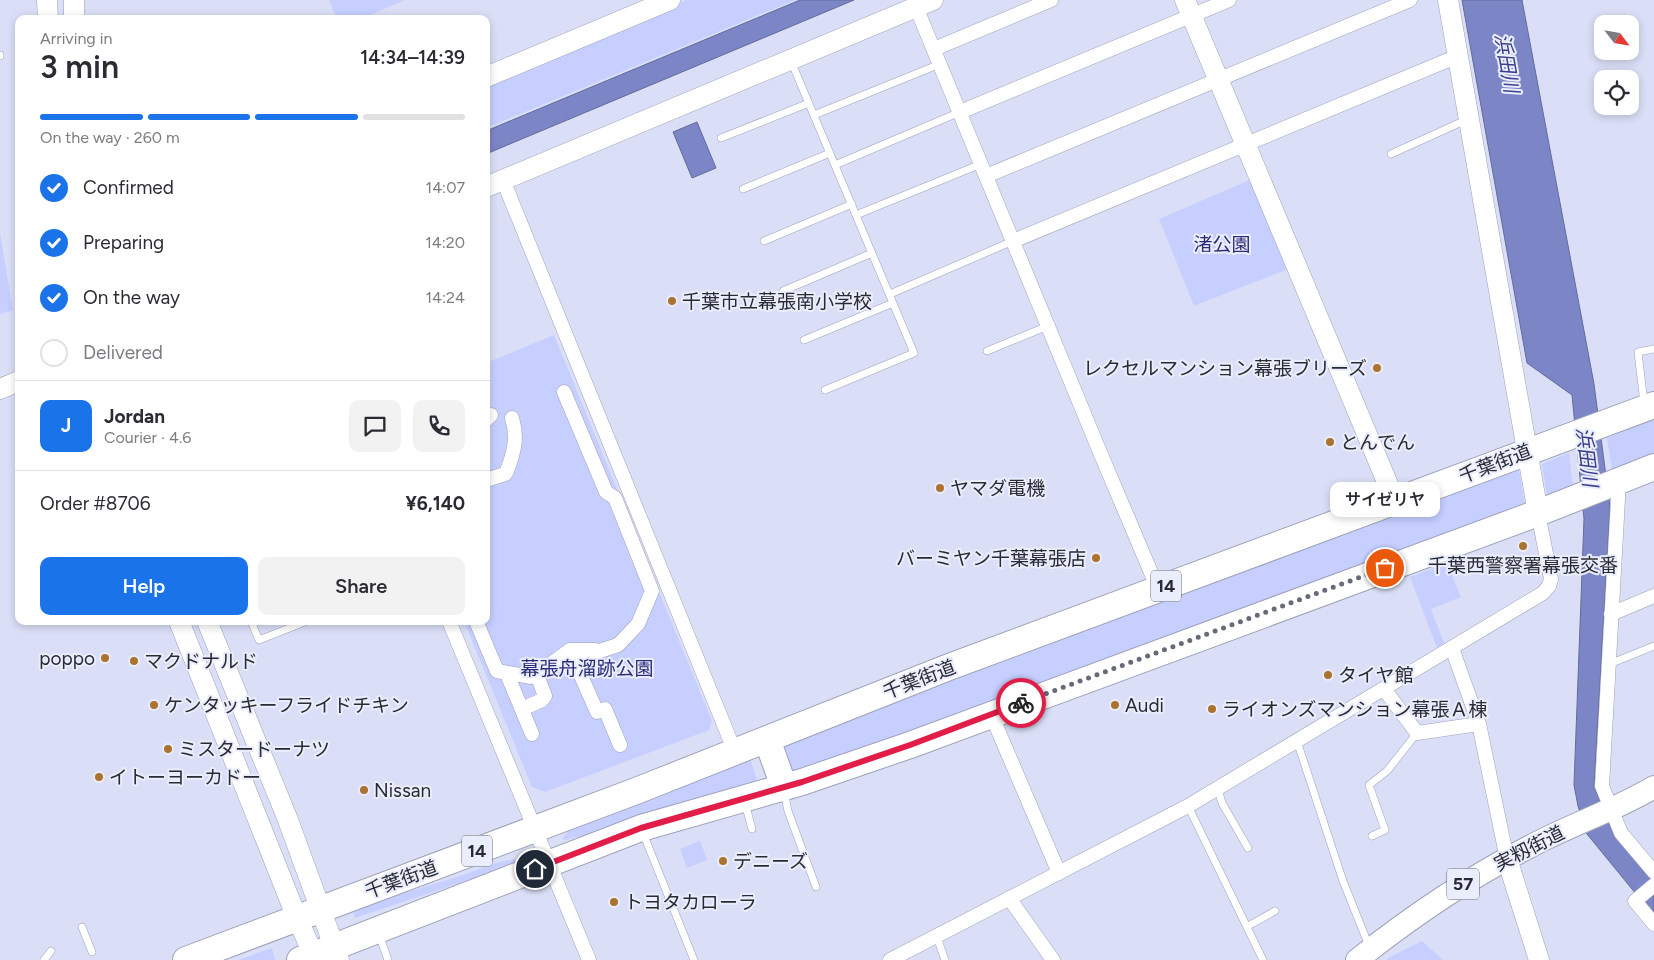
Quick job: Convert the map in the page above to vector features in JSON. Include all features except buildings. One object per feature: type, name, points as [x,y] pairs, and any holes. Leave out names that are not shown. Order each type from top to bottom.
[{"type":"highway","name":"千葉街道","points":[[186,960],[535,829],[950,667],[1567,436],[1650,407]]},
{"type":"highway","name":"千葉街道","points":[[320,956],[377,929],[641,828],[784,787],[910,745],[1654,467]]},
{"type":"highway","points":[[767,739],[784,787]]},
{"type":"main road","name":"57","points":[[1609,809],[1654,787]]},
{"type":"main road","name":"実籾街道","points":[[1364,954],[1422,910],[1474,877],[1609,809]]},
{"type":"street","points":[[47,0],[48,15]]},
{"type":"street","points":[[74,0],[74,15]]},
{"type":"street","points":[[490,75],[670,0]]},
{"type":"street","points":[[934,49],[1051,0]]},
{"type":"street","points":[[960,112],[1188,8],[1229,0]]},
{"type":"street","points":[[984,170],[1218,80],[1410,0]]},
{"type":"street","points":[[890,960],[1218,789],[1543,593],[1549,586],[1551,579],[1548,508],[1528,451],[1448,0]]},
{"type":"street","points":[[735,752],[495,183],[925,4],[934,49],[1158,589]]},
{"type":"street","points":[[1188,8],[1395,501]]},
{"type":"street","points":[[1013,241],[1458,56]]},
{"type":"street","points":[[0,389],[15,383]]},
{"type":"street","points":[[497,674],[522,677],[542,672],[618,645],[638,624],[652,591],[615,498],[606,492],[564,392]]},
{"type":"street","points":[[490,479],[506,474],[516,443],[512,418]]},
{"type":"street","points":[[1616,482],[1602,786],[1609,809],[1621,833],[1654,872]]},
{"type":"street","points":[[1611,614],[1654,596]]},
{"type":"street","points":[[181,625],[297,918],[320,956]]},
{"type":"street","points":[[209,625],[322,909],[320,956]]},
{"type":"street","points":[[451,625],[589,960]]},
{"type":"street","points":[[478,625],[497,674],[522,709],[532,734]]},
{"type":"street","points":[[1452,648],[1479,724],[1507,859],[1538,960]]},
{"type":"street","points":[[542,672],[555,659],[570,650],[603,651]]},
{"type":"street","points":[[574,660],[597,712],[605,709],[620,745]]},
{"type":"street","points":[[522,709],[542,700],[545,696],[542,672]]},
{"type":"street","points":[[1384,689],[1417,733],[1479,724]]},
{"type":"street","points":[[991,714],[1059,873]]},
{"type":"street","points":[[1654,885],[1635,902],[1654,924]]},
{"type":"street","points":[[1010,898],[1054,960]]},
{"type":"lane","points":[[791,61],[914,353],[824,390]]},
{"type":"lane","points":[[814,115],[940,64]]},
{"type":"lane","points":[[721,138],[809,103]]},
{"type":"lane","points":[[835,165],[960,112]]},
{"type":"lane","points":[[1391,154],[1469,119]]},
{"type":"lane","points":[[743,190],[830,153]]},
{"type":"lane","points":[[856,215],[984,170]]},
{"type":"lane","points":[[764,241],[852,204]]},
{"type":"lane","points":[[890,294],[1013,241]]},
{"type":"lane","points":[[783,290],[872,253]]},
{"type":"lane","points":[[804,340],[893,303]]},
{"type":"lane","points":[[986,351],[1048,326]]},
{"type":"lane","points":[[1650,407],[1638,352],[1654,349]]},
{"type":"lane","points":[[253,625],[259,640],[297,625]]},
{"type":"lane","points":[[1607,665],[1654,646]]},
{"type":"lane","points":[[1372,836],[1385,830],[1369,785],[1387,771],[1417,733]]},
{"type":"lane","points":[[1297,741],[1343,881],[1364,954]]},
{"type":"lane","points":[[784,787],[788,811],[816,887]]},
{"type":"lane","points":[[1218,789],[1222,803],[1248,848]]},
{"type":"lane","points":[[743,798],[752,829]]},
{"type":"lane","points":[[1188,806],[1263,960]]},
{"type":"lane","points":[[641,828],[694,960]]},
{"type":"lane","points":[[1248,926],[1275,911]]},
{"type":"lane","points":[[82,927],[92,952]]},
{"type":"lane","points":[[377,929],[388,960]]},
{"type":"lane","points":[[937,937],[945,960]]},
{"type":"lane","points":[[44,960],[51,951]]},
{"type":"green space","points":[[329,0],[405,0],[370,15],[335,15]]},
{"type":"green space","points":[[686,0],[795,0],[490,126],[490,81]]},
{"type":"green space","name":"渚公園","points":[[1252,179],[1288,269],[1194,306],[1159,219]]},
{"type":"green space","points":[[0,233],[13,310],[0,314]]},
{"type":"green space","name":"幕張舟溜跡公園","points":[[554,335],[712,721],[709,730],[545,792],[532,787],[466,625],[490,625],[490,361]]},
{"type":"green space","points":[[1654,419],[1654,455],[1612,471],[1607,438]]},
{"type":"green space","points":[[1569,453],[1573,487],[1547,495],[1542,464]]},
{"type":"green space","points":[[1519,470],[1525,504],[791,777],[780,744]]},
{"type":"green space","points":[[1447,563],[1461,597],[1431,609],[1445,645],[1437,648],[1410,577]]},
{"type":"green space","points":[[749,756],[759,786],[632,817],[590,834],[565,840],[562,839],[569,830]]},
{"type":"green space","points":[[700,841],[707,860],[687,868],[680,849]]},
{"type":"green space","points":[[516,859],[519,863],[355,918],[353,911],[366,906],[493,864]]},
{"type":"green space","points":[[1422,941],[1443,960],[1387,960],[1388,958]]},
{"type":"green space","points":[[272,948],[275,960],[238,960]]},
{"type":"water","points":[[800,0],[854,0],[490,152],[490,129]]},
{"type":"water","name":"浜田川","points":[[1462,0],[1522,0],[1594,384],[1610,507],[1594,787],[1611,824],[1654,877],[1654,916],[1587,834],[1578,806],[1574,785],[1584,519],[1572,395],[1527,363]]},
{"type":"water","points":[[697,122],[716,168],[692,178],[673,132]]},
{"type":"way so far","points":[[1021,703],[1385,568]]},
{"type":"place","name":"千葉市立幕張南小学校","points":[[672,301]]},
{"type":"place","name":"レクセルマンション幕張ブリーズ","points":[[1377,368]]},
{"type":"place","name":"とんでん","points":[[1330,442]]},
{"type":"place","name":"ヤマダ電機","points":[[940,488]]},
{"type":"place","name":"千葉西警察署幕張交番","points":[[1523,546]]},
{"type":"place","name":"バーミヤン千葉幕張店","points":[[1096,558]]},
{"type":"place","name":"サイゼリヤ","points":[[1385,568]]},
{"type":"place","name":"poppo","points":[[105,658]]},
{"type":"place","name":"マクドナルド","points":[[134,661]]},
{"type":"place","name":"タイヤ館","points":[[1328,675]]},
{"type":"place","name":"ケンタッキーフライドチキン","points":[[154,705]]},
{"type":"place","name":"Audi","points":[[1115,705]]},
{"type":"place","name":"ライオンズマンション幕張Ａ棟","points":[[1212,709]]},
{"type":"place","name":"ミスタードーナツ","points":[[168,749]]},
{"type":"place","name":"イトーヨーカドー","points":[[99,777]]},
{"type":"place","name":"Nissan","points":[[364,790]]},
{"type":"place","name":"デニーズ","points":[[723,861]]},
{"type":"place","name":"トヨタカローラ","points":[[614,902]]},
{"type":"route","points":[[535,869],[641,828],[802,782],[910,745],[1021,703]]}]
